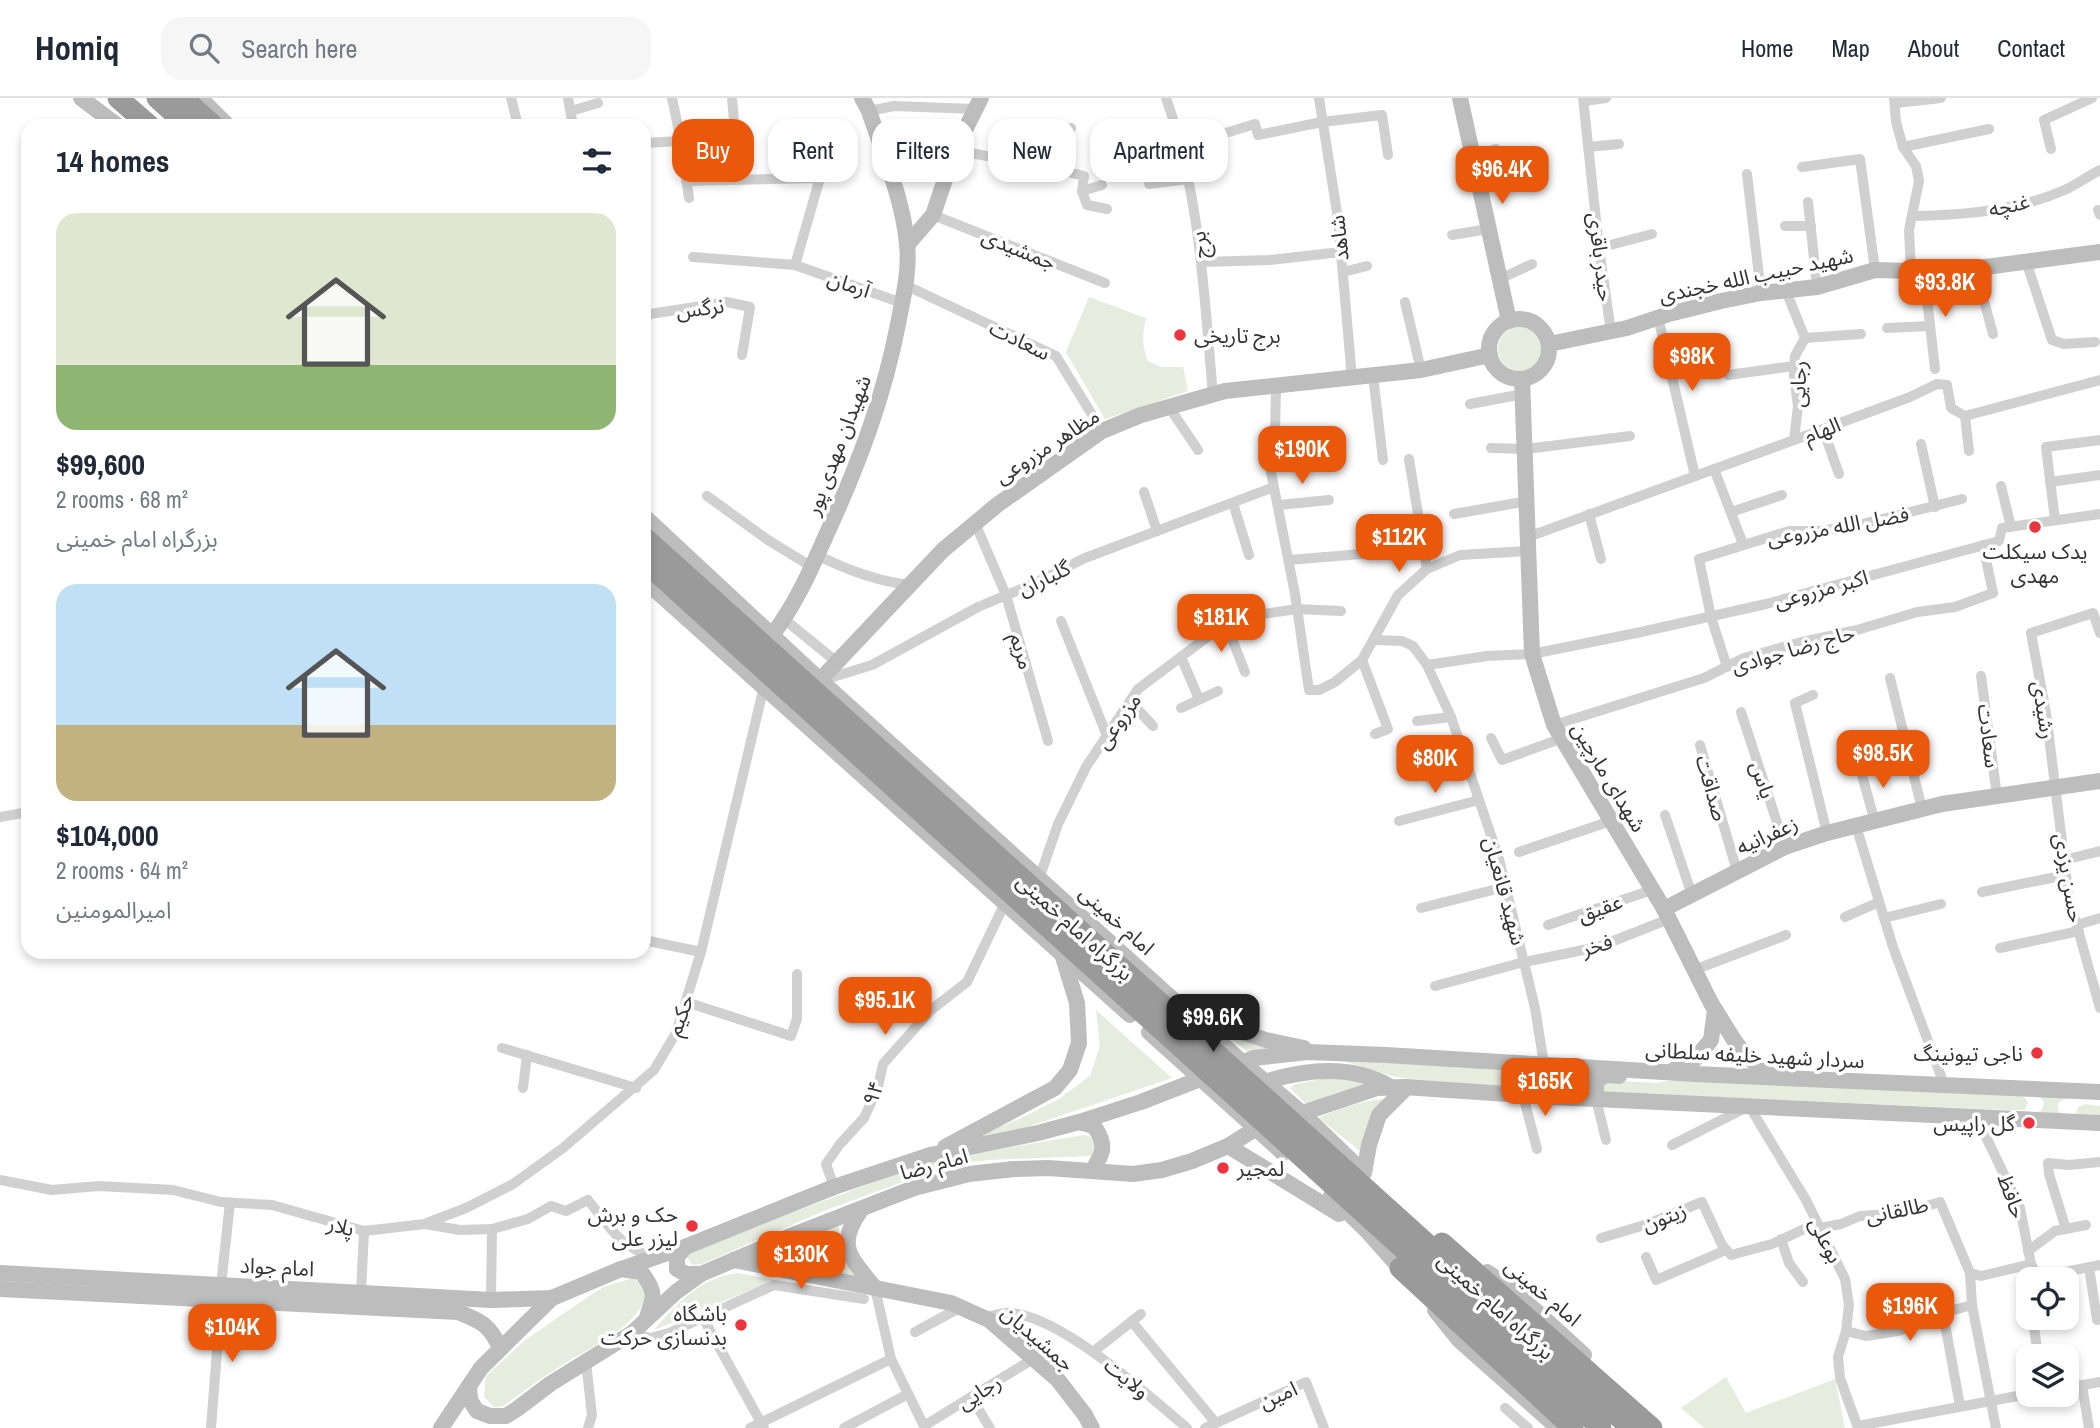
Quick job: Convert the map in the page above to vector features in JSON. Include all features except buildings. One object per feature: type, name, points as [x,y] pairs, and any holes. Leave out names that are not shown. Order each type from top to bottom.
[{"type":"highway","points":[[118,98],[142,119]]},
{"type":"highway","points":[[130,98],[153,119]]},
{"type":"highway","points":[[157,98],[180,119]]},
{"type":"highway","points":[[183,98],[206,119]]},
{"type":"highway","name":"بزرگراه امام خمینی","points":[[651,543],[1631,1428]]},
{"type":"highway","name":"بزرگراه امام خمینی","points":[[651,567],[1601,1428]]},
{"type":"highway","points":[[1442,1244],[1653,1428]]},
{"type":"highway","points":[[1400,1268],[1573,1428]]},
{"type":"main road","points":[[80,98],[108,119]]},
{"type":"main road","points":[[94,98],[118,119]]},
{"type":"main road","points":[[200,98],[221,119]]},
{"type":"main road","points":[[1460,98],[1509,321]]},
{"type":"main road","name":"شهیدان مهدی پور","points":[[773,634],[784,619],[814,561],[849,485],[872,426],[890,365],[902,303],[908,245],[900,208],[865,104]]},
{"type":"main road","points":[[908,245],[933,215],[944,182]]},
{"type":"main road","name":"شهید حبیب الله خجندی","points":[[1549,344],[1611,332],[1657,317],[1761,293],[1817,287],[1875,270],[1917,272],[1975,268],[2100,252]]},
{"type":"main road","points":[[1509,321],[1534,324],[1541,329],[1549,344],[1549,354],[1539,371],[1522,387],[1498,370],[1490,355],[1491,338],[1509,321]]},
{"type":"main road","name":"مظاهر مزروعی","points":[[820,680],[943,550],[997,505],[1102,431],[1141,415],[1225,391],[1421,370],[1490,355]]},
{"type":"main road","name":"شهدای مارچین","points":[[1522,387],[1532,654],[1557,732],[1667,914],[1715,1010],[1746,1056],[1773,1077]]},
{"type":"main road","name":"امام خمینی","points":[[651,522],[820,680],[1302,1114],[1442,1244],[1512,1289],[1664,1428]]},
{"type":"main road","points":[[651,586],[1321,1187],[1366,1230],[1459,1340],[1558,1428]]},
{"type":"main road","name":"زعفرانیه","points":[[1667,914],[1692,895],[1737,871],[1785,847],[1827,833],[1922,809],[2100,781]]},
{"type":"main road","points":[[930,1155],[1055,1088],[1070,1070],[1079,1043],[1077,1003],[1062,955]]},
{"type":"main road","points":[[1596,1099],[1596,1081],[1606,1075],[1631,1076],[1670,1072],[1695,1060],[1711,1040],[1715,1010]]},
{"type":"main road","points":[[1187,1013],[1266,1040],[1327,1053]]},
{"type":"main road","name":"سردار شهید خلیفه سلطانی","points":[[1199,1079],[1242,1062],[1267,1056],[1308,1052],[2093,1092]]},
{"type":"main road","points":[[1199,1079],[1217,1087],[1246,1087],[1291,1073],[1342,1071],[1376,1078],[1399,1087]]},
{"type":"main road","name":"امام رضا","points":[[552,1298],[834,1187],[930,1155],[1079,1122],[1199,1079]]},
{"type":"main road","points":[[1364,1173],[1369,1145],[1379,1115],[1399,1087]]},
{"type":"main road","points":[[1302,1114],[1354,1094],[1377,1088],[1399,1087],[2100,1123]]},
{"type":"main road","points":[[2014,1118],[2031,1113],[2037,1107],[2034,1096],[2022,1088]]},
{"type":"main road","points":[[2077,1122],[2069,1112],[2069,1105],[2093,1092]]},
{"type":"main road","name":"امام رضا","points":[[506,1416],[632,1333],[701,1274],[914,1188],[969,1174],[1014,1169],[1133,1174],[1163,1170],[1228,1146],[1255,1129],[1302,1114]]},
{"type":"main road","points":[[1079,1122],[1094,1126],[1102,1138],[1103,1153],[1092,1171]]},
{"type":"main road","points":[[1228,1146],[1366,1230]]},
{"type":"main road","points":[[861,1210],[849,1227],[847,1238],[849,1253],[869,1294]]},
{"type":"main road","points":[[685,1247],[677,1257],[677,1269],[686,1274],[701,1274]]},
{"type":"main road","name":"جمشیدیان","points":[[734,1260],[869,1294],[951,1303],[961,1307],[983,1318],[1058,1380],[1085,1415],[1091,1428]]},
{"type":"main road","points":[[621,1269],[641,1272],[653,1287],[653,1300],[646,1320]]},
{"type":"main road","name":"امام جواد","points":[[0,1273],[458,1312],[479,1320],[493,1332],[500,1348]]},
{"type":"main road","name":"امام جواد","points":[[0,1289],[361,1293],[491,1300],[552,1298]]},
{"type":"main road","points":[[441,1428],[481,1368],[552,1298]]},
{"type":"main road","points":[[469,1386],[470,1400],[477,1411],[490,1416],[506,1416]]},
{"type":"main road","points":[[492,1428],[506,1416]]},
{"type":"street","points":[[511,98],[516,119]]},
{"type":"street","points":[[568,98],[572,119]]},
{"type":"street","points":[[672,98],[676,119]]},
{"type":"street","points":[[732,98],[734,119]]},
{"type":"street","name":"برج","points":[[1166,98],[1173,119]]},
{"type":"street","name":"شاهد","points":[[1319,98],[1341,252],[1352,378]]},
{"type":"street","points":[[1584,100],[1606,98]]},
{"type":"street","points":[[1935,369],[1930,326],[1909,230],[1919,181],[1916,166],[1903,147],[1896,122],[1895,101],[1941,98]]},
{"type":"street","points":[[2051,149],[2043,120],[2092,98]]},
{"type":"street","name":"حیدر باقری","points":[[1584,100],[1599,248],[1611,332]]},
{"type":"street","points":[[571,111],[598,103]]},
{"type":"street","points":[[865,104],[978,104]]},
{"type":"street","points":[[1228,132],[1255,124],[1258,135],[1322,122],[1382,115],[1388,155]]},
{"type":"street","points":[[1903,147],[1989,129]]},
{"type":"street","points":[[651,143],[672,141]]},
{"type":"street","points":[[1588,147],[1619,144]]},
{"type":"street","points":[[1472,157],[1496,149]]},
{"type":"street","points":[[1802,167],[1860,159],[1875,270]]},
{"type":"street","name":"غنچه","points":[[1912,216],[1969,215],[2025,203],[2066,189],[2100,170]]},
{"type":"street","points":[[1076,174],[1084,176],[1082,191],[1087,205],[1107,209]]},
{"type":"street","points":[[1747,174],[1761,293]]},
{"type":"street","points":[[754,179],[820,178],[795,265]]},
{"type":"street","points":[[686,182],[689,198]]},
{"type":"street","points":[[1150,184],[1166,182]]},
{"type":"street","name":"برج","points":[[1190,182],[1202,261],[1213,395]]},
{"type":"street","points":[[1082,191],[1102,185]]},
{"type":"street","points":[[1808,202],[1817,287]]},
{"type":"street","name":"جمشیدی","points":[[933,215],[1105,283]]},
{"type":"street","points":[[1785,226],[1811,226]]},
{"type":"street","points":[[1452,235],[1488,229]]},
{"type":"street","points":[[1599,248],[1652,234]]},
{"type":"street","points":[[1202,261],[1270,260],[1341,252]]},
{"type":"street","name":"آرمان","points":[[693,257],[795,265],[902,303]]},
{"type":"street","points":[[2026,261],[2052,340],[2064,344],[2095,342]]},
{"type":"street","points":[[1500,279],[1532,264]]},
{"type":"street","points":[[1343,272],[1367,266]]},
{"type":"street","points":[[1975,268],[1993,334]]},
{"type":"street","name":"سعادت","points":[[905,285],[1056,356],[1102,431]]},
{"type":"street","name":"رجایی","points":[[1786,291],[1805,338],[1795,356],[1798,406],[1794,440]]},
{"type":"street","name":"نرگس","points":[[651,315],[727,302],[750,307],[742,355]]},
{"type":"street","points":[[1405,302],[1421,370]]},
{"type":"street","points":[[1657,317],[1695,476]]},
{"type":"street","points":[[1887,328],[1930,326]]},
{"type":"street","points":[[1805,338],[1861,334]]},
{"type":"street","points":[[1728,375],[1794,366]]},
{"type":"street","points":[[1373,376],[1383,460]]},
{"type":"street","points":[[1969,451],[1965,416],[2100,380]]},
{"type":"street","name":"الهام","points":[[1297,609],[1309,690],[1319,690],[1335,682],[1362,660],[1398,595],[1427,569],[1460,555],[1528,544],[1589,514],[1910,397],[1937,384],[1947,385],[1951,408],[1965,416]]},
{"type":"street","points":[[1276,386],[1275,435],[1266,447],[1297,609]]},
{"type":"street","points":[[1470,404],[1522,387]]},
{"type":"street","points":[[1169,407],[1198,450]]},
{"type":"street","points":[[1823,429],[1839,474]]},
{"type":"street","points":[[1491,448],[1526,449],[1630,436]]},
{"type":"street","points":[[2055,520],[2046,447],[2100,440]]},
{"type":"street","points":[[1920,444],[1935,507]]},
{"type":"street","points":[[1409,459],[1427,569]]},
{"type":"street","points":[[1714,469],[1743,544]]},
{"type":"street","points":[[2050,482],[2100,475]]},
{"type":"street","points":[[2001,486],[2011,527]]},
{"type":"street","name":"گلباران","points":[[820,680],[872,665],[978,607],[1086,558],[1274,487]]},
{"type":"street","points":[[1144,492],[1157,531]]},
{"type":"street","points":[[1731,512],[1782,495]]},
{"type":"street","points":[[707,496],[768,540],[814,561],[864,577],[909,585]]},
{"type":"street","name":"فضل الله مزروعی","points":[[1727,667],[1711,617],[1699,559],[1789,531],[1820,531],[1962,499]]},
{"type":"street","points":[[1279,505],[1329,500]]},
{"type":"street","points":[[1454,514],[1528,501]]},
{"type":"street","points":[[1233,503],[1249,555]]},
{"type":"street","name":"اکبر مزروعی","points":[[1427,665],[1487,656],[1532,654],[1711,617],[1998,541],[2003,528],[2100,513]]},
{"type":"street","points":[[1589,514],[1601,559]]},
{"type":"street","name":"مریم","points":[[975,523],[1006,596],[1048,741]]},
{"type":"street","points":[[1388,529],[1420,525]]},
{"type":"street","name":"حاج رضا جوادی","points":[[1491,738],[1502,760],[1557,732],[1704,678],[1744,658],[1917,612],[1955,607],[1993,593],[1983,545]]},
{"type":"street","points":[[1289,560],[1374,553]]},
{"type":"street","name":"مزروعی","points":[[1039,879],[1058,824],[1086,767],[1138,689],[1243,617],[1297,609],[1341,611]]},
{"type":"street","name":"رشیدی","points":[[2054,787],[2046,713],[2031,632],[2093,613],[2100,633]]},
{"type":"street","points":[[784,619],[838,663]]},
{"type":"street","points":[[1060,621],[1107,736]]},
{"type":"street","points":[[1227,626],[1245,672]]},
{"type":"street","name":"شهید قانعیان","points":[[1374,640],[1402,641],[1413,646],[1427,665],[1451,717],[1505,887],[1535,1008],[1544,1064]]},
{"type":"street","points":[[1181,657],[1199,699]]},
{"type":"street","points":[[1362,660],[1388,729],[1376,734]]},
{"type":"street","name":"سعادت","points":[[1982,676],[1997,796]]},
{"type":"street","points":[[1890,678],[1922,809]]},
{"type":"street","name":"حکیم","points":[[425,1224],[466,1208],[513,1184],[563,1148],[654,1070],[676,1033],[701,952],[764,686]]},
{"type":"street","points":[[1181,708],[1218,691]]},
{"type":"street","points":[[1813,695],[1795,703],[1827,833]]},
{"type":"street","points":[[1130,701],[1153,726]]},
{"type":"street","name":"یاس","points":[[1741,712],[1785,847]]},
{"type":"street","points":[[1417,721],[1451,717]]},
{"type":"street","name":"صداقت","points":[[1700,745],[1737,871]]},
{"type":"street","points":[[1860,768],[1875,822]]},
{"type":"street","name":"حسن یزدی","points":[[2054,787],[2066,875],[2078,928],[2097,986],[2100,1007]]},
{"type":"street","points":[[1399,821],[1479,800]]},
{"type":"street","points":[[0,817],[21,814]]},
{"type":"street","points":[[1665,815],[1692,895]]},
{"type":"street","points":[[1519,852],[1611,821]]},
{"type":"street","points":[[1857,826],[1884,918],[1944,1084]]},
{"type":"street","points":[[2064,860],[2100,851]]},
{"type":"street","points":[[1982,892],[2066,875]]},
{"type":"street","points":[[1421,908],[1505,887]]},
{"type":"street","name":"عقیق","points":[[1548,925],[1652,890]]},
{"type":"street","points":[[1845,917],[1879,902]]},
{"type":"street","name":"۹۴","points":[[834,1187],[826,1164],[864,1118],[878,1087],[883,1064],[932,1010],[967,982],[1005,903]]},
{"type":"street","points":[[1884,918],[1941,904]]},
{"type":"street","name":"فخر","points":[[1435,986],[1524,962],[1598,947],[1667,914]]},
{"type":"street","points":[[2000,948],[2078,928],[2100,918]]},
{"type":"street","points":[[1694,970],[1786,935]]},
{"type":"street","points":[[651,941],[701,952]]},
{"type":"street","points":[[686,1002],[791,1036],[797,1019],[797,974]]},
{"type":"street","points":[[502,1048],[636,1088]]},
{"type":"street","points":[[523,1088],[527,1055]]},
{"type":"street","points":[[1522,1095],[1537,1149]]},
{"type":"street","points":[[1596,1099],[1606,1140]]},
{"type":"street","points":[[1672,1146],[1749,1105]]},
{"type":"street","name":"بوعلی","points":[[1749,1105],[1806,1199],[1845,1279],[1849,1305],[1846,1331],[1838,1357],[1840,1378],[1858,1427]]},
{"type":"street","name":"حافظ","points":[[1976,1116],[2020,1208],[2033,1267]]},
{"type":"street","name":"حافظ","points":[[2066,1229],[2048,1163],[2069,1166],[2100,1162]]},
{"type":"street","name":"پلار","points":[[0,1181],[52,1190],[99,1186],[173,1190],[230,1203],[272,1205],[364,1231],[425,1224],[460,1230],[492,1229],[528,1220],[551,1206],[566,1211],[588,1200],[614,1235],[630,1248],[653,1258]]},
{"type":"street","name":"زیتون","points":[[1601,1238],[1636,1228],[1702,1202],[1726,1250]]},
{"type":"street","name":"طالقانی","points":[[1818,1226],[1841,1224],[1860,1216],[1902,1213],[1940,1202],[1970,1273],[1972,1305],[1996,1428]]},
{"type":"street","points":[[211,1428],[230,1203]]},
{"type":"street","points":[[2028,1251],[2056,1231],[2086,1225]]},
{"type":"street","points":[[1646,1257],[1656,1280],[1726,1250],[1731,1255],[1818,1226]]},
{"type":"street","points":[[491,1300],[492,1229]]},
{"type":"street","points":[[361,1293],[364,1231]]},
{"type":"street","points":[[1782,1240],[1789,1263],[1803,1282]]},
{"type":"street","points":[[1970,1273],[1982,1276],[2031,1264]]},
{"type":"street","points":[[2095,1266],[2097,1320]]},
{"type":"street","points":[[632,1333],[650,1338],[669,1333],[774,1285],[869,1294],[891,1359],[925,1427]]},
{"type":"street","points":[[1846,1331],[1866,1336],[1898,1331],[1972,1305]]},
{"type":"street","points":[[915,1332],[961,1307]]},
{"type":"street","name":"ولایت","points":[[983,1318],[1010,1313],[1041,1321],[1093,1352],[1187,1428]]},
{"type":"street","points":[[1943,1313],[1960,1406]]},
{"type":"street","points":[[1093,1352],[1141,1314]]},
{"type":"street","points":[[703,1318],[763,1425]]},
{"type":"street","points":[[1132,1322],[1210,1425]]},
{"type":"street","points":[[750,1428],[763,1425],[891,1359]]},
{"type":"street","name":"رجایی","points":[[925,1427],[1033,1359]]},
{"type":"street","points":[[586,1362],[592,1415],[588,1428]]},
{"type":"street","name":"امین","points":[[1210,1425],[1306,1382],[1324,1428]]},
{"type":"street","points":[[2079,1386],[2100,1382]]},
{"type":"street","points":[[2082,1385],[2089,1428]]},
{"type":"street","points":[[844,1428],[908,1394]]},
{"type":"street","points":[[1858,1427],[2016,1396]]},
{"type":"street","points":[[971,1397],[990,1428]]},
{"type":"street","points":[[1505,1408],[1528,1428]]},
{"type":"shaded area","points":[[1089,297],[1146,318],[1143,340],[1148,361],[1161,367],[1183,367],[1188,391],[1105,419],[1066,352]]},
{"type":"shaded area","points":[[1520,327],[1535,334],[1542,349],[1535,364],[1520,371],[1505,364],[1498,349],[1505,334]]},
{"type":"shaded area","points":[[1096,1010],[1172,1078],[1012,1132],[958,1144],[1059,1099],[1090,1076],[1100,1046]]},
{"type":"shaded area","points":[[1224,1034],[1278,1049],[1248,1052]]},
{"type":"shaded area","points":[[1340,1060],[1592,1074],[1586,1085],[1587,1094],[1429,1083],[1392,1076]]},
{"type":"shaded area","points":[[1322,1079],[1347,1079],[1367,1083],[1307,1105],[1290,1088],[1296,1084]]},
{"type":"shaded area","points":[[1608,1080],[1656,1083],[1674,1080],[2022,1095],[2028,1102],[2025,1110],[2009,1110],[1604,1092],[1603,1085]]},
{"type":"shaded area","points":[[2040,1096],[2066,1098],[2058,1103],[2058,1110],[2064,1117],[2036,1113],[2042,1110],[2044,1103]]},
{"type":"shaded area","points":[[1391,1098],[1372,1116],[1360,1151],[1319,1118],[1372,1100]]},
{"type":"shaded area","points":[[2085,1104],[2100,1106],[2100,1118],[2083,1117],[2076,1113],[2078,1107]]},
{"type":"shaded area","points":[[1084,1135],[1093,1138],[1096,1149],[1091,1156],[951,1164],[826,1210],[702,1264],[692,1265],[687,1257],[694,1249],[945,1158]]},
{"type":"shaded area","points":[[839,1224],[843,1253],[858,1277],[762,1259]]},
{"type":"shaded area","points":[[738,1273],[774,1280],[654,1330],[681,1301],[701,1286]]},
{"type":"shaded area","points":[[633,1278],[643,1290],[643,1302],[636,1315],[623,1327],[543,1377],[504,1406],[494,1407],[484,1397],[486,1376],[524,1341],[604,1287]]},
{"type":"shaded area","points":[[1726,1377],[1746,1413],[1835,1379],[1845,1428],[1704,1428],[1681,1408]]},
{"type":"place","name":"برج تاریخی","points":[[1180,335]]},
{"type":"place","name":"یدک سیکلت مهدی","points":[[2035,527]]},
{"type":"place","name":"ناجی‌ تیونینگ","points":[[2037,1053]]},
{"type":"place","name":"گل راپیس","points":[[2029,1123]]},
{"type":"place","name":"لمجیر","points":[[1223,1168]]},
{"type":"place","name":"حک و برش لیزر علی","points":[[692,1226]]},
{"type":"place","name":"باشگاه بدنسازی حرکت","points":[[741,1325]]}]
